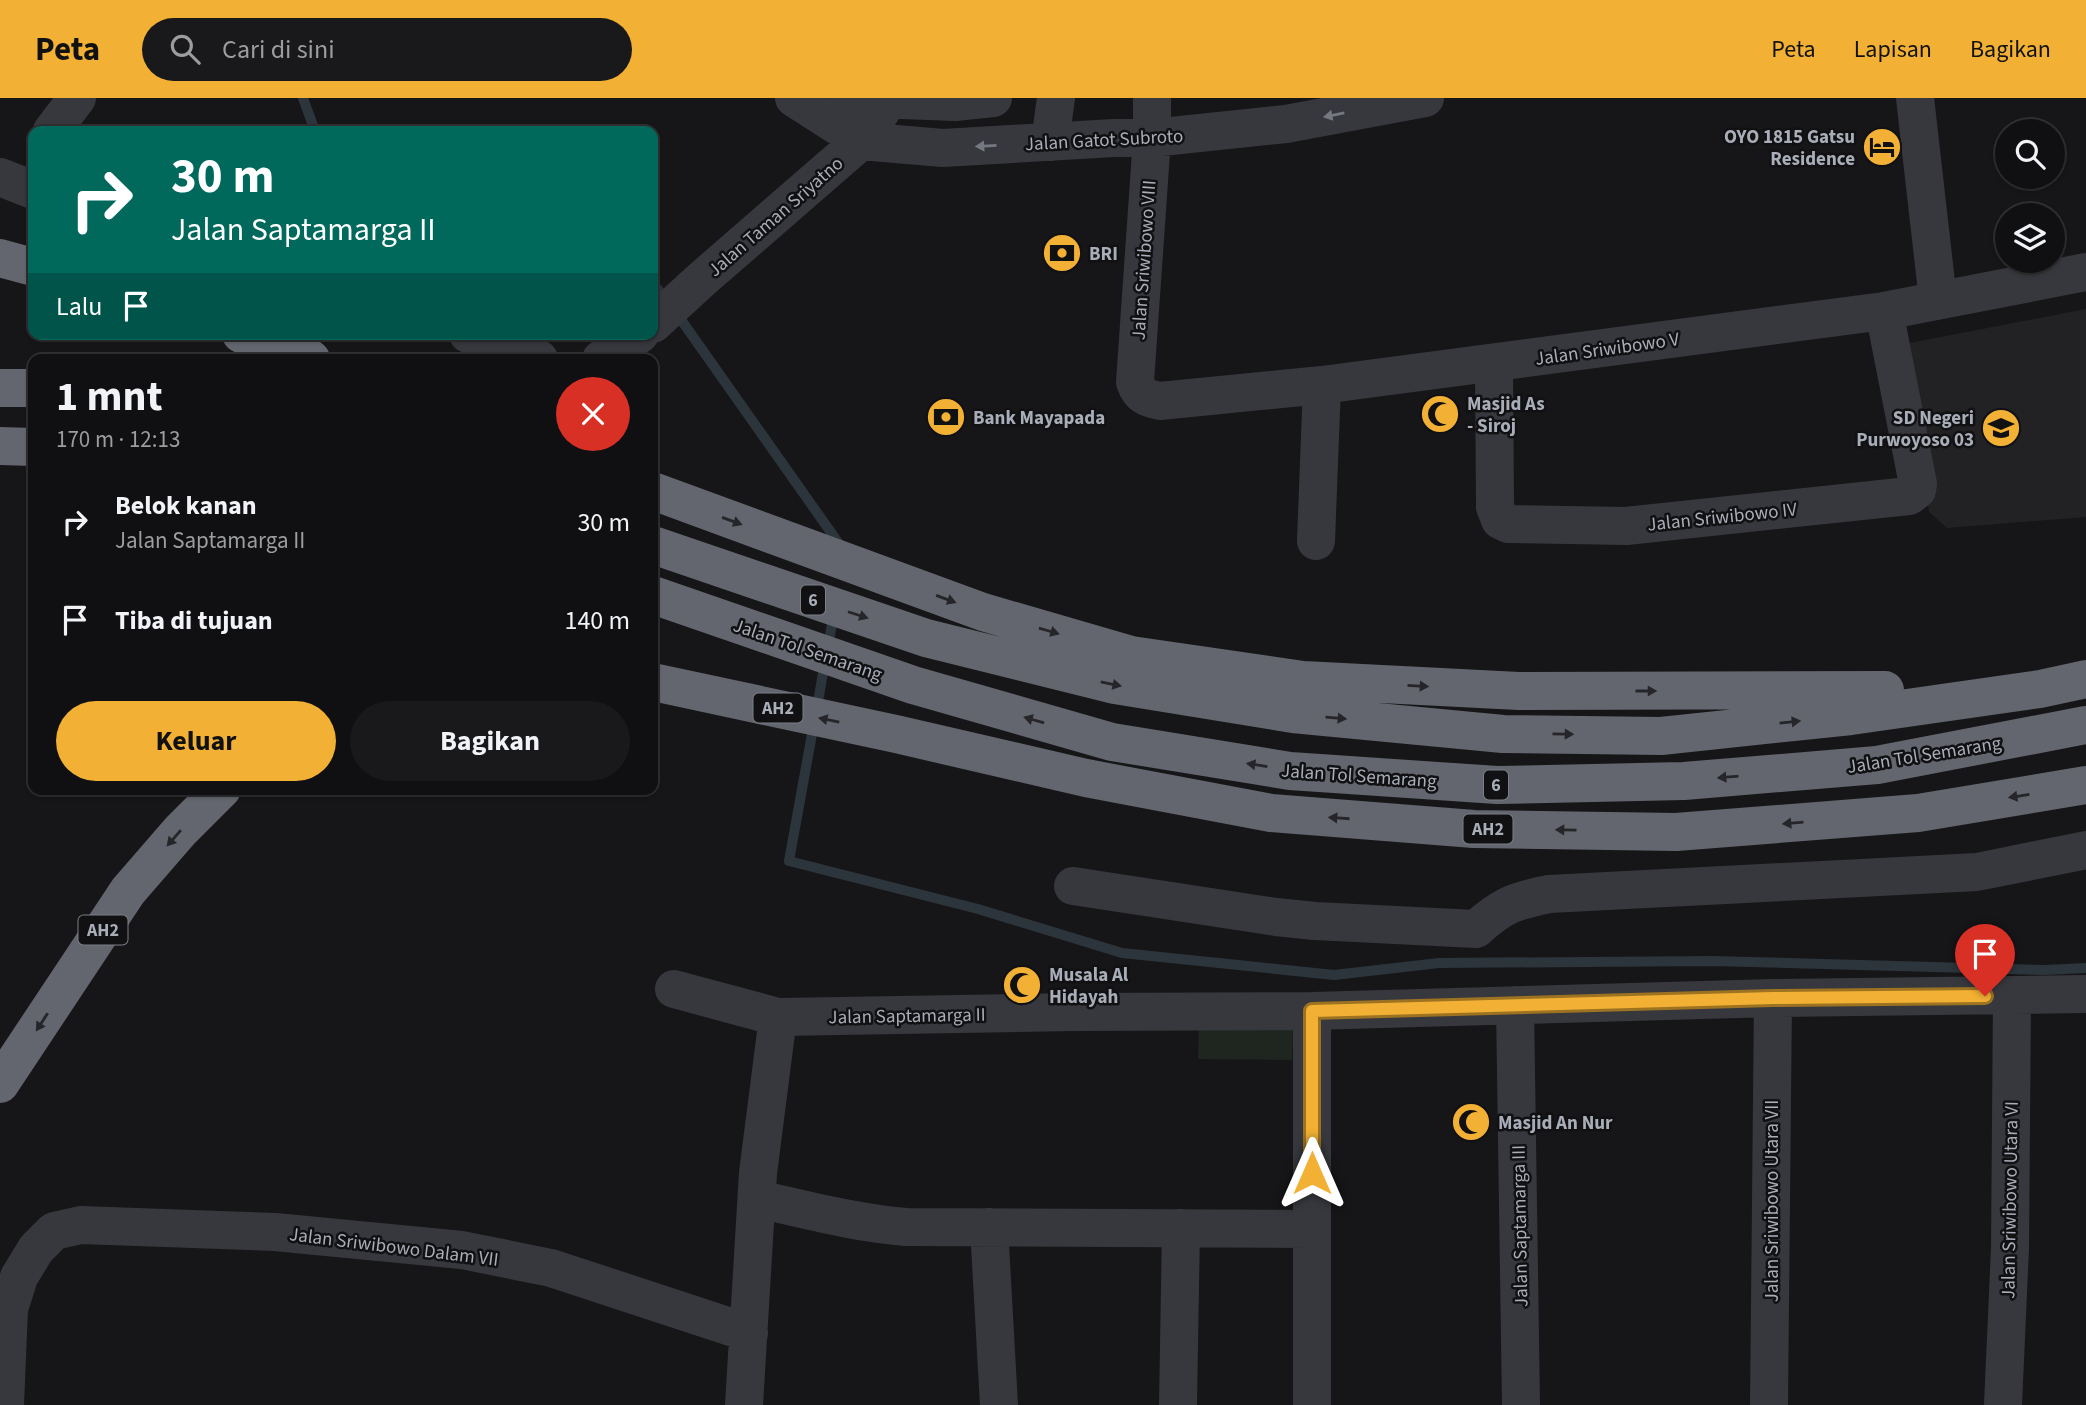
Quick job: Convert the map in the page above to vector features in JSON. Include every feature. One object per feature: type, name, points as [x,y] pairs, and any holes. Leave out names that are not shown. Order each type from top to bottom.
[{"type":"highway","points":[[0,258],[28,266]]},
{"type":"highway","points":[[258,340],[297,354]]},
{"type":"highway","points":[[0,388],[28,388]]},
{"type":"highway","points":[[0,446],[28,447]]},
{"type":"highway","points":[[660,495],[983,612],[1131,655],[1303,680],[1519,691],[2040,689]]},
{"type":"highway","name":"6","points":[[658,547],[926,638],[1115,685],[1293,714],[1503,734],[1661,736],[1851,716],[2040,689],[2086,679]]},
{"type":"highway","name":"Jalan Tol Semarang","points":[[658,597],[913,685],[1112,742],[1290,771],[1497,785],[1684,781],[1877,765],[2086,725]]},
{"type":"highway","name":"AH2","points":[[658,682],[1086,778],[1271,813],[1474,829],[1676,832],[1918,813],[2086,785]]},
{"type":"highway","name":"AH2","points":[[0,1084],[128,891],[180,831],[216,795]]},
{"type":"street","points":[[56,126],[77,98]]},
{"type":"street","name":"Jalan Gatot Subroto","points":[[794,98],[861,141],[943,148],[1152,138],[1286,124],[1425,98]]},
{"type":"street","points":[[849,98],[955,102],[993,98]]},
{"type":"street","points":[[1050,142],[1056,98]]},
{"type":"street","name":"Jalan Sriwibowo VIII","points":[[1135,382],[1152,138],[1152,98]]},
{"type":"street","points":[[1915,98],[1938,300]]},
{"type":"street","name":"Jalan Taman Sriyatno","points":[[658,319],[861,141],[888,100]]},
{"type":"street","name":"Jalan Sriwibowo V","points":[[1135,382],[1139,393],[1146,398],[1160,401],[1322,385],[1884,311],[2086,272]]},
{"type":"street","name":"Jalan Sriwibowo IV","points":[[1494,363],[1495,508],[1500,520],[1508,524],[1626,526],[1909,496],[1917,490],[1918,484],[1884,311]]},
{"type":"street","points":[[485,340],[525,354]]},
{"type":"street","points":[[609,354],[631,340]]},
{"type":"street","points":[[1316,541],[1322,385]]},
{"type":"street","points":[[1073,886],[1289,919],[1476,929],[1498,910],[1522,899],[1549,894],[1978,873],[2086,850]]},
{"type":"street","name":"Jalan Saptamarga II","points":[[674,989],[778,1017],[1312,1011],[1773,998],[2086,994]]},
{"type":"street","name":"Jalan Sriwibowo Utara VI","points":[[2003,1405],[2010,1248],[2012,996]]},
{"type":"street","name":"Jalan Sriwibowo Utara VII","points":[[1769,1405],[1773,998]]},
{"type":"street","name":"Jalan Saptamarga III","points":[[1514,1005],[1521,1405]]},
{"type":"street","points":[[1312,1011],[1312,1405]]},
{"type":"street","points":[[744,1405],[758,1173],[778,1017]]},
{"type":"street","points":[[758,1199],[875,1225],[906,1227],[1312,1229]]},
{"type":"street","name":"Jalan Sriwibowo Dalam VII","points":[[5,1405],[9,1309],[19,1277],[36,1249],[54,1231],[81,1225],[275,1232],[462,1250],[551,1268],[749,1334]]},
{"type":"street","points":[[989,1227],[999,1405]]},
{"type":"street","points":[[1178,1405],[1181,1228]]},
{"type":"shaded area","name":"SD Negeri Purwoyoso 03","points":[[2086,309],[2086,517],[1947,528],[1929,512],[1904,344]]},
{"type":"shaded area","points":[[1199,1023],[1293,1024],[1292,1060],[1198,1059]]},
{"type":"waterway","points":[[303,98],[313,126]]},
{"type":"waterway","points":[[658,290],[667,302]]},
{"type":"waterway","points":[[677,314],[842,548]]},
{"type":"waterway","points":[[828,646],[834,613]]},
{"type":"waterway","points":[[817,708],[825,661]]},
{"type":"waterway","points":[[814,723],[789,861],[978,909],[1122,953],[1334,975],[1439,963],[1712,961],[2045,970],[2086,968]]},
{"type":"place","name":"OYO 1815 Gatsu Residence","points":[[1882,147]]},
{"type":"place","name":"BRI","points":[[1062,253]]},
{"type":"place","name":"Masjid As - Siroj","points":[[1440,414]]},
{"type":"place","name":"Bank Mayapada","points":[[946,417]]},
{"type":"place","name":"SD Negeri Purwoyoso 03","points":[[2001,428]]},
{"type":"place","name":"Musala Al Hidayah","points":[[1022,985]]},
{"type":"place","name":"Masjid An Nur","points":[[1471,1122]]},
{"type":"route","points":[[1312,1173],[1312,1011],[1773,998],[1985,996]]}]
